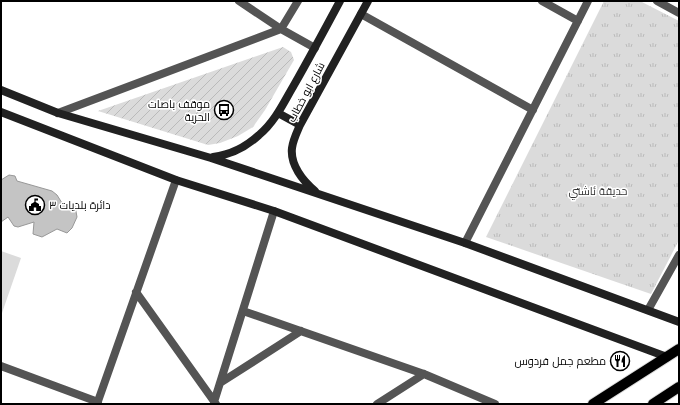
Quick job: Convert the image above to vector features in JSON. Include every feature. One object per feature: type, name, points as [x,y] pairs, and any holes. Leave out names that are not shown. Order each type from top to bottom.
[{"type":"main road","name":"شارع ابو خطاب","points":[[211,158],[229,154],[250,143],[278,113],[316,48],[340,1]]},
{"type":"main road","name":"شارع ابو خطاب","points":[[317,193],[302,178],[296,168],[292,156],[293,140],[300,124],[368,1]]},
{"type":"main road","points":[[1,90],[58,113],[211,158],[466,243],[679,322]]},
{"type":"main road","points":[[1,112],[176,180],[274,211],[666,357]]},
{"type":"main road","points":[[278,113],[300,124]]},
{"type":"main road","points":[[593,404],[679,349]]},
{"type":"main road","points":[[653,404],[679,387]]},
{"type":"street","points":[[240,1],[281,29],[316,48]]},
{"type":"street","points":[[58,113],[281,29],[298,1]]},
{"type":"street","points":[[542,1],[578,21]]},
{"type":"street","points":[[466,243],[588,1]]},
{"type":"street","points":[[657,1],[679,13]]},
{"type":"street","points":[[361,14],[533,110]]},
{"type":"street","points":[[1,366],[97,403],[176,180]]},
{"type":"street","points":[[215,403],[274,211]]},
{"type":"street","points":[[648,310],[679,255]]},
{"type":"street","points":[[136,292],[215,403]]},
{"type":"street","points":[[243,311],[424,374],[495,404]]},
{"type":"street","points":[[220,383],[301,331]]},
{"type":"street","points":[[377,404],[424,374]]},
{"type":"green space","name":"حديقة ئاشتي","points":[[604,1],[640,1],[679,21],[679,240],[651,294],[486,237]]},
{"type":"green space","points":[[283,47],[291,52],[294,60],[265,110],[253,127],[238,136],[220,143],[208,145],[98,111]]},
{"type":"green space","points":[[1,251],[21,258],[2,313],[1,312]]},
{"type":"building","name":"دائرة بلديات ٣","points":[[9,175],[15,176],[17,181],[52,191],[57,195],[62,203],[75,206],[77,217],[72,228],[67,233],[57,229],[42,237],[33,234],[34,222],[18,227],[14,226],[8,217],[1,222],[1,180]]},
{"type":"place","name":"موقف باصات الحریة","points":[[224,110]]},
{"type":"place","name":"دائرة بلديات ٣","points":[[35,205]]},
{"type":"place","name":"مطعم جمل فردوس","points":[[620,361]]}]
